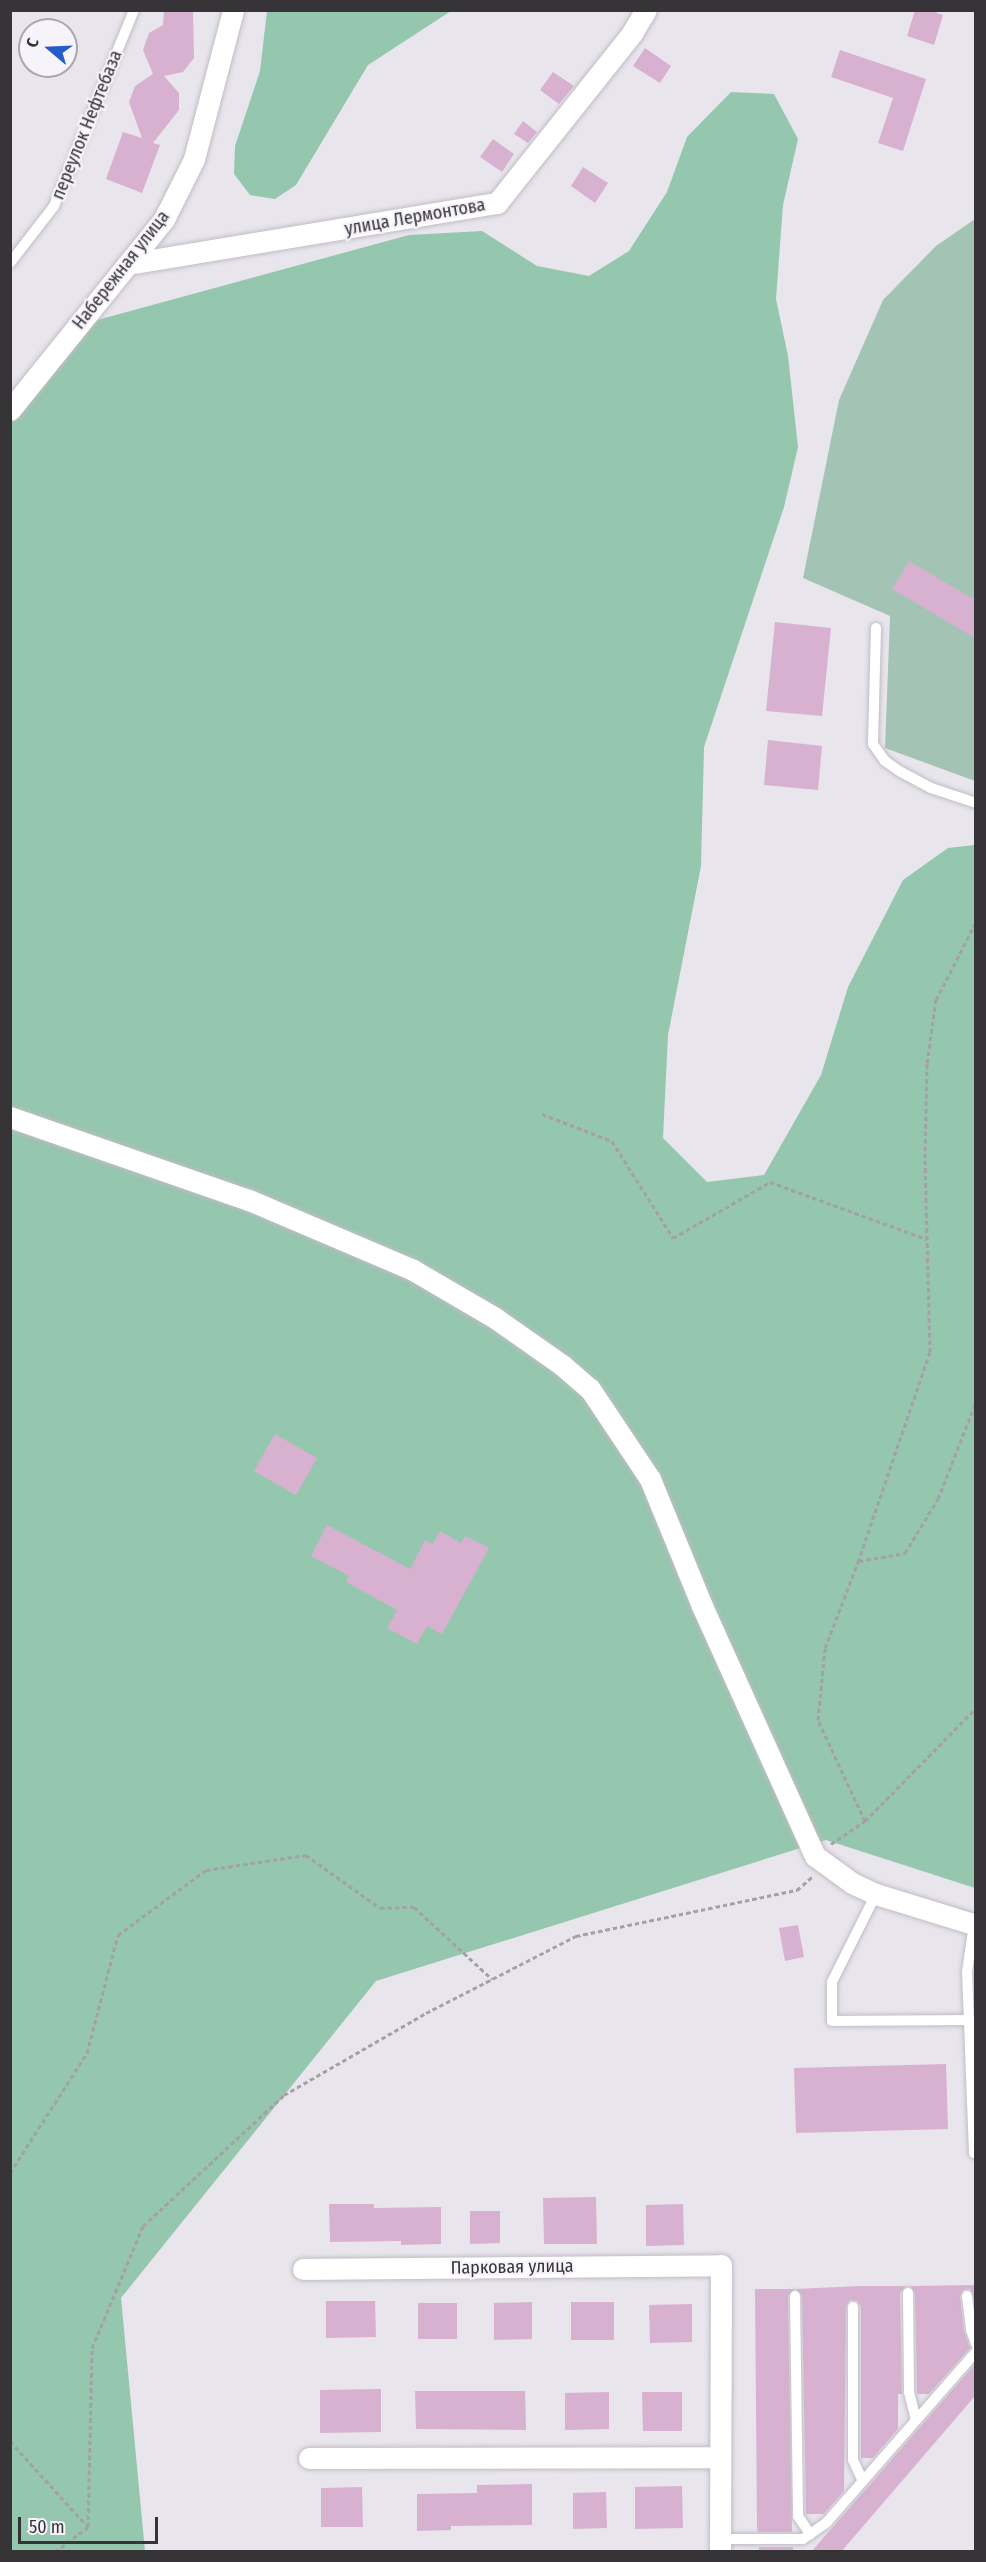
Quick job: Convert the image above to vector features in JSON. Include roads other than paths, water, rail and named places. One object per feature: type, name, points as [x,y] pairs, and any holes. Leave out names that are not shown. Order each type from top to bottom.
[{"type":"street","name":"Набережная улица","points":[[10,410],[164,219],[194,159],[233,10]]},
{"type":"street","name":"улица Лермонтова","points":[[128,264],[497,203],[632,33],[646,10]]},
{"type":"street","points":[[10,1117],[249,1200],[413,1270],[495,1318],[561,1365],[590,1389],[650,1479],[702,1606],[820,1860],[876,1894],[975,1925]]},
{"type":"street","name":"Парковая улица","points":[[303,2269],[721,2265],[720,2457]]},
{"type":"street","points":[[309,2458],[720,2457],[720,2545]]},
{"type":"lane","name":"переулок Нефтебаза","points":[[10,263],[54,206],[134,10]]},
{"type":"lane","points":[[876,628],[873,744],[885,760],[901,772],[931,788],[975,803]]},
{"type":"lane","points":[[876,1894],[832,1982],[832,2021],[969,2020]]},
{"type":"lane","points":[[974,2153],[967,1972],[975,1925]]},
{"type":"lane","points":[[908,2293],[909,2392],[916,2420]]},
{"type":"lane","points":[[795,2296],[798,2516],[810,2534]]},
{"type":"lane","points":[[967,2296],[975,2344]]},
{"type":"lane","points":[[853,2307],[853,2460],[863,2481]]},
{"type":"lane","points":[[720,2545],[803,2539],[827,2522],[975,2352]]}]
